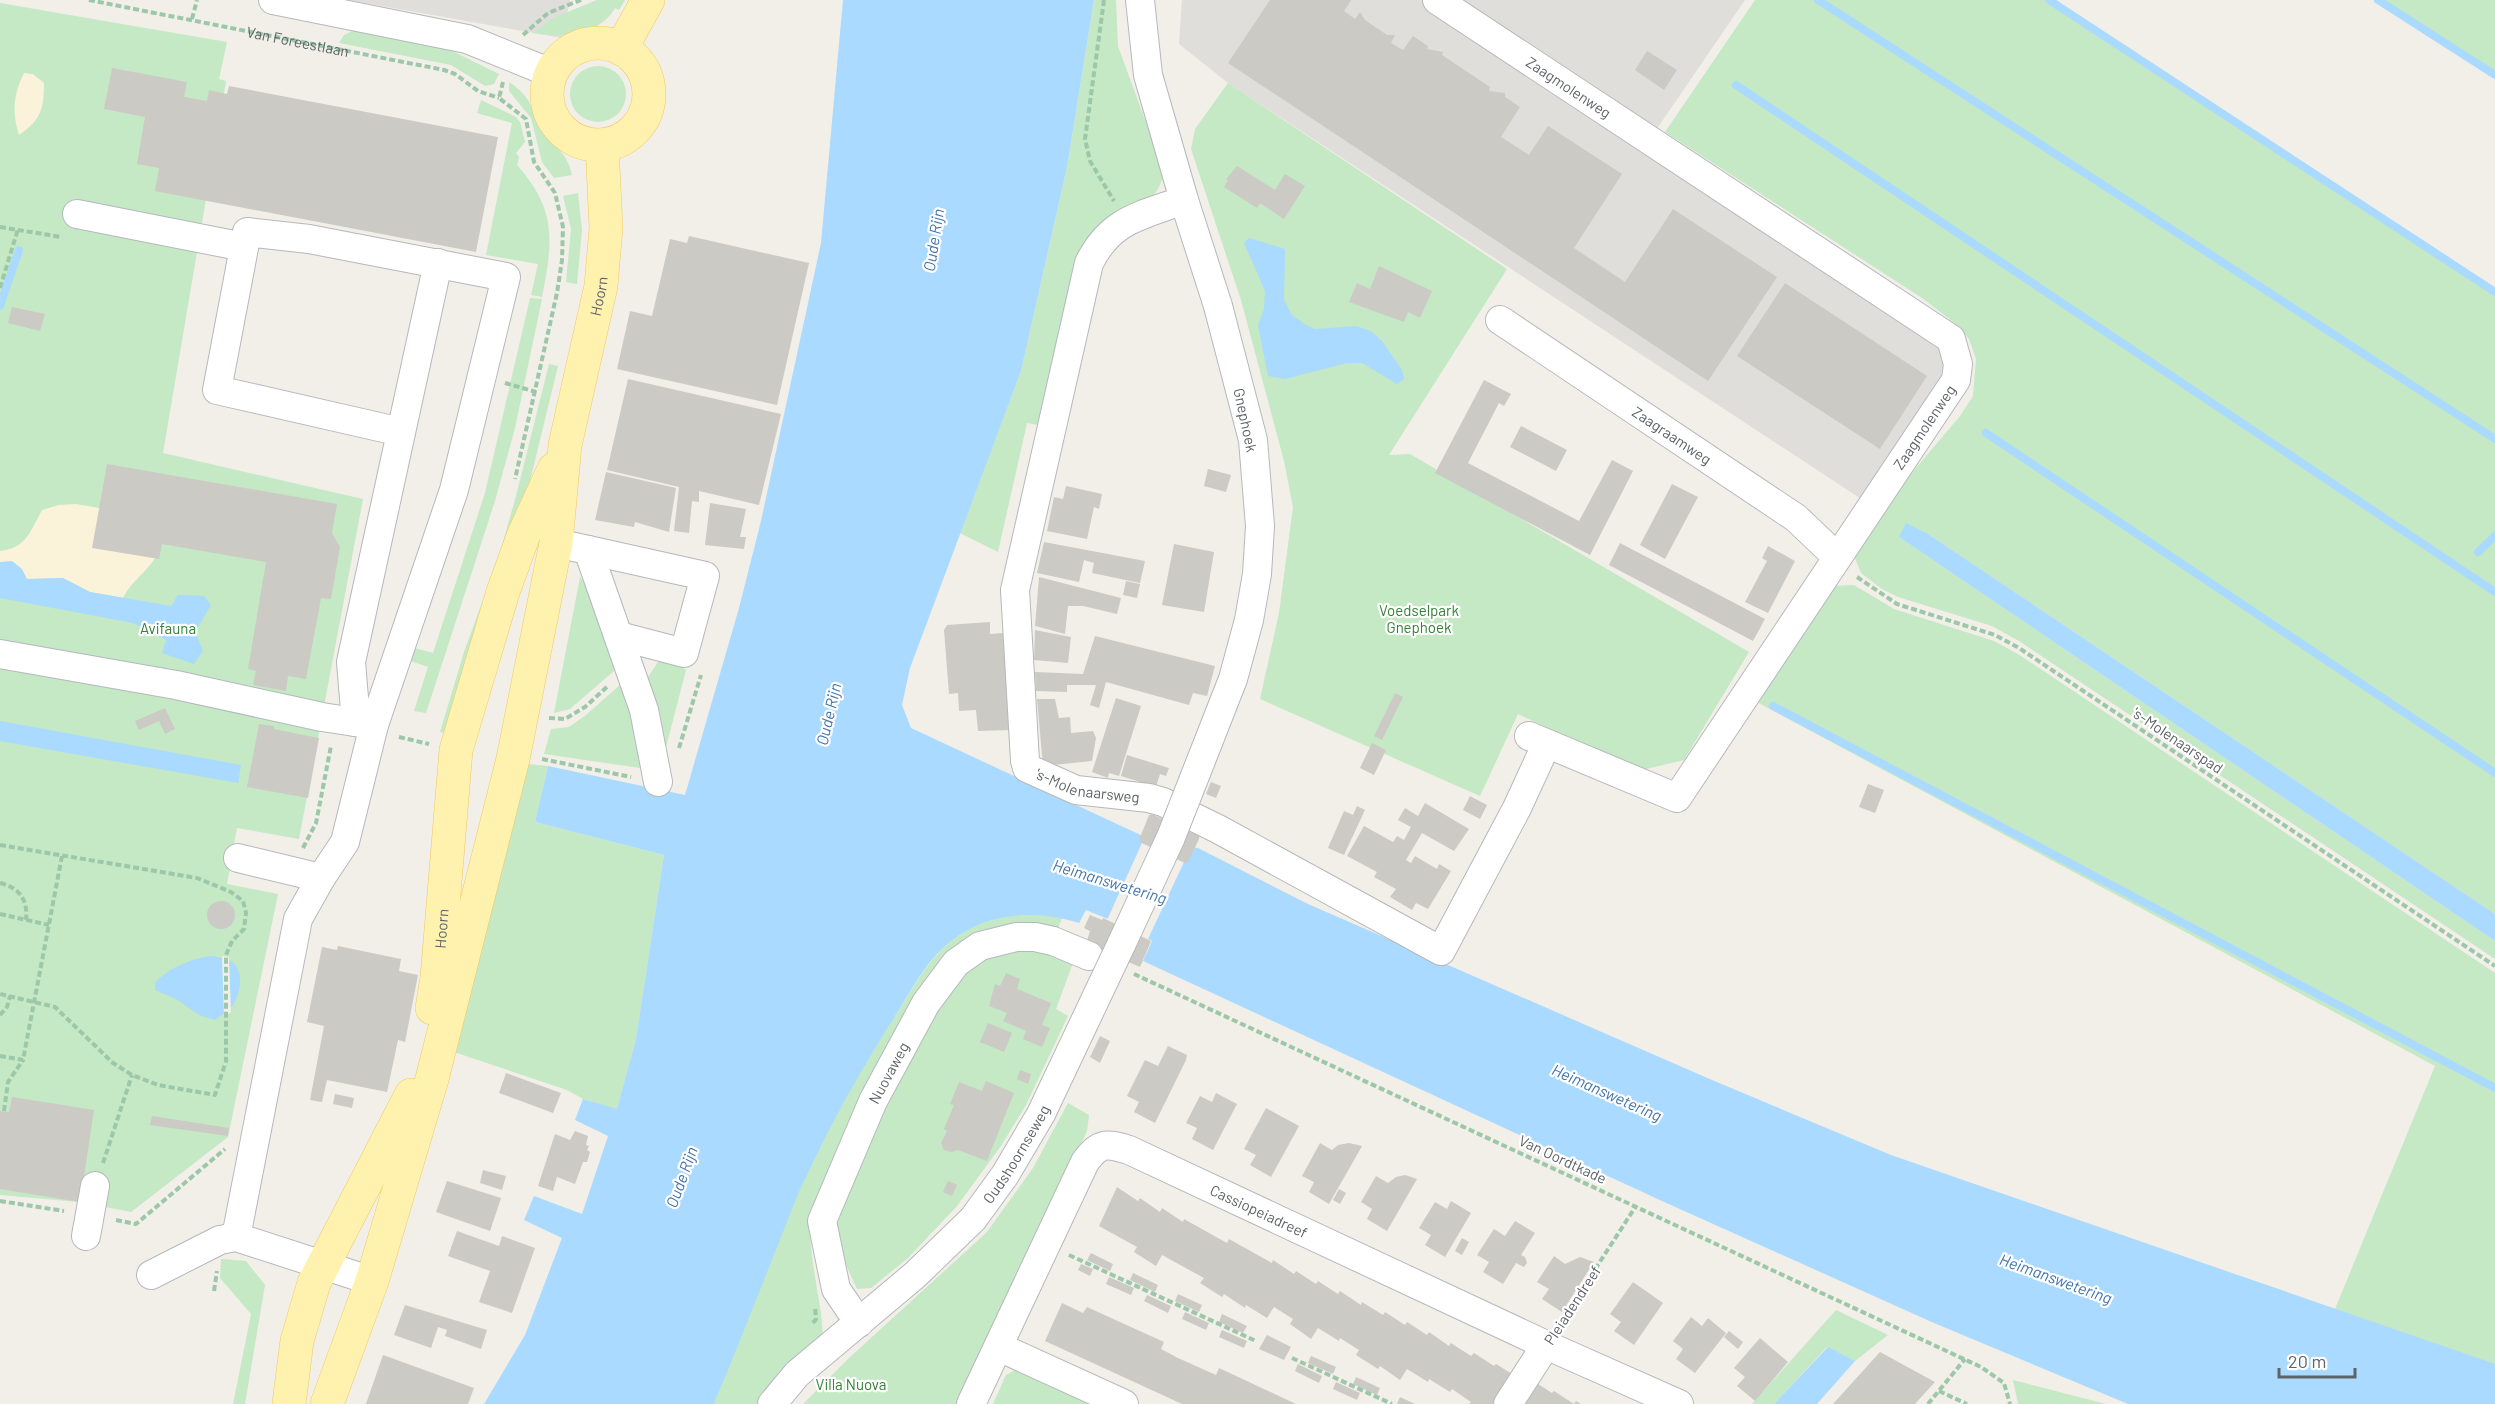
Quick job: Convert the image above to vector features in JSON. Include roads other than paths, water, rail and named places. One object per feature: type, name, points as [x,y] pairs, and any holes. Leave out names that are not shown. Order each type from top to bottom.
[{"type":"main road","points":[[621,49],[648,0]]},
{"type":"main road","points":[[602,43],[621,49],[630,55],[643,70],[646,79],[648,99],[642,118],[630,133],[612,143],[591,145],[572,138],[556,124],[548,104],[548,83],[551,73],[563,56],[581,46],[602,43]]},
{"type":"main road","name":"Hoorn","points":[[327,1404],[372,1281],[453,1002],[513,759],[556,543],[564,445],[601,286],[606,228],[602,145]]},
{"type":"main road","name":"Hoorn","points":[[289,1404],[297,1341],[314,1283],[404,1112],[422,1067],[437,978],[456,750],[517,554],[564,445]]},
{"type":"street","points":[[273,0],[467,39],[551,73]]},
{"type":"street","name":"Gnephoek","points":[[1140,0],[1148,75],[1218,306],[1253,440],[1260,526],[1257,574],[1249,620],[1233,679],[1171,837]]},
{"type":"street","name":"Zaagmolenweg","points":[[1437,0],[1951,339],[1958,364],[1956,380],[1677,798],[1537,741]]},
{"type":"street","name":"'s-Molenaarsweg","points":[[1184,200],[1113,229],[1098,244],[1089,263],[1015,590],[1027,768],[1076,790],[1149,798],[1163,802],[1218,829],[1441,951],[1517,808],[1537,741]]},
{"type":"street","points":[[77,214],[244,247]]},
{"type":"street","points":[[236,1237],[298,919],[345,842],[365,724],[454,490],[506,277],[309,239],[247,232],[217,390],[401,432]]},
{"type":"street","points":[[365,724],[351,662],[438,263]]},
{"type":"street","name":"Zaagraamweg","points":[[1500,320],[1796,518],[1838,557]]},
{"type":"street","points":[[556,543],[705,576],[684,653],[619,636]]},
{"type":"street","points":[[588,550],[630,664],[644,711],[658,782]]},
{"type":"street","points":[[0,654],[176,685],[322,717],[365,724]]},
{"type":"street","name":"Oudshoornseweg","points":[[772,1404],[797,1374],[915,1275],[973,1219],[1005,1174],[1041,1113],[1171,837]]},
{"type":"street","points":[[238,858],[321,878]]},
{"type":"street","name":"Nuovaweg","points":[[859,1323],[836,1289],[822,1221],[873,1101],[926,1003],[956,963],[980,946],[1016,937],[1035,937],[1053,941],[1089,956]]},
{"type":"street","name":"Cassiopeiadreef","points":[[971,1404],[1085,1162],[1095,1149],[1109,1144],[1140,1155],[1546,1345],[1678,1404]]},
{"type":"street","points":[[88,1226],[95,1186]]},
{"type":"street","points":[[151,1275],[220,1240],[236,1237],[372,1281]]},
{"type":"street","name":"Pleiadendreef","points":[[1508,1404],[1546,1345]]},
{"type":"street","points":[[999,1347],[1124,1404]]},
{"type":"water","points":[[843,0],[1094,0],[1067,167],[1021,371],[910,668],[902,705],[911,728],[1160,844],[1198,848],[1308,904],[1712,1080],[1891,1155],[2495,1364],[2495,1404],[2128,1404],[1934,1323],[1662,1201],[1143,961],[1152,941],[1125,926],[1086,910],[1079,923],[1028,915],[996,919],[980,924],[950,942],[933,958],[859,1075],[803,1183],[714,1404],[484,1404],[525,1335],[562,1238],[524,1220],[534,1196],[582,1214],[608,1136],[575,1120],[583,1099],[617,1109],[636,1039],[664,855],[535,822],[548,766],[685,795],[739,608],[761,521],[821,243]]},
{"type":"water","points":[[1249,238],[1285,249],[1284,300],[1292,315],[1315,329],[1356,326],[1371,331],[1382,341],[1402,370],[1404,379],[1397,384],[1362,363],[1347,363],[1285,379],[1268,376],[1258,325],[1264,309],[1265,291],[1244,243]]},
{"type":"water","points":[[1906,523],[1928,534],[2495,914],[2495,941],[1899,537]]},
{"type":"water","points":[[12,561],[22,569],[27,579],[63,578],[90,592],[171,606],[178,595],[204,596],[211,605],[195,632],[203,651],[194,664],[162,653],[166,640],[133,623],[0,598],[0,562]]},
{"type":"water","points":[[0,721],[241,765],[238,783],[0,741]]},
{"type":"water","points":[[214,956],[232,962],[240,976],[234,1004],[215,1020],[199,1015],[176,999],[155,990],[155,983],[167,972],[199,958]]},
{"type":"water","points":[[1828,1347],[1855,1361],[1817,1404],[1774,1404]]},
{"type":"waterway","points":[[1818,0],[2495,439]]},
{"type":"waterway","points":[[2049,0],[2495,292]]},
{"type":"waterway","points":[[2378,0],[2495,75]]},
{"type":"waterway","points":[[1736,85],[2495,592]]},
{"type":"waterway","points":[[0,306],[19,250]]},
{"type":"waterway","points":[[1986,433],[2495,773]]},
{"type":"waterway","points":[[2478,552],[2495,536]]},
{"type":"waterway","points":[[1773,706],[2495,1088]]},
{"type":"water label","name":"Oude Rijn","points":[[933,240]]},
{"type":"water label","name":"Oude Rijn","points":[[828,714]]},
{"type":"water label","name":"Heimanswetering","points":[[1110,881]]},
{"type":"water label","name":"Heimanswetering","points":[[1607,1092]]},
{"type":"water label","name":"Oude Rijn","points":[[681,1177]]},
{"type":"water label","name":"Heimanswetering","points":[[2056,1278]]},
{"type":"park label","name":"Voedselpark Gnephoek","points":[[1419,618]]},
{"type":"park label","name":"Avifauna","points":[[168,628]]},
{"type":"park label","name":"Villa Nuova","points":[[851,1384]]}]
